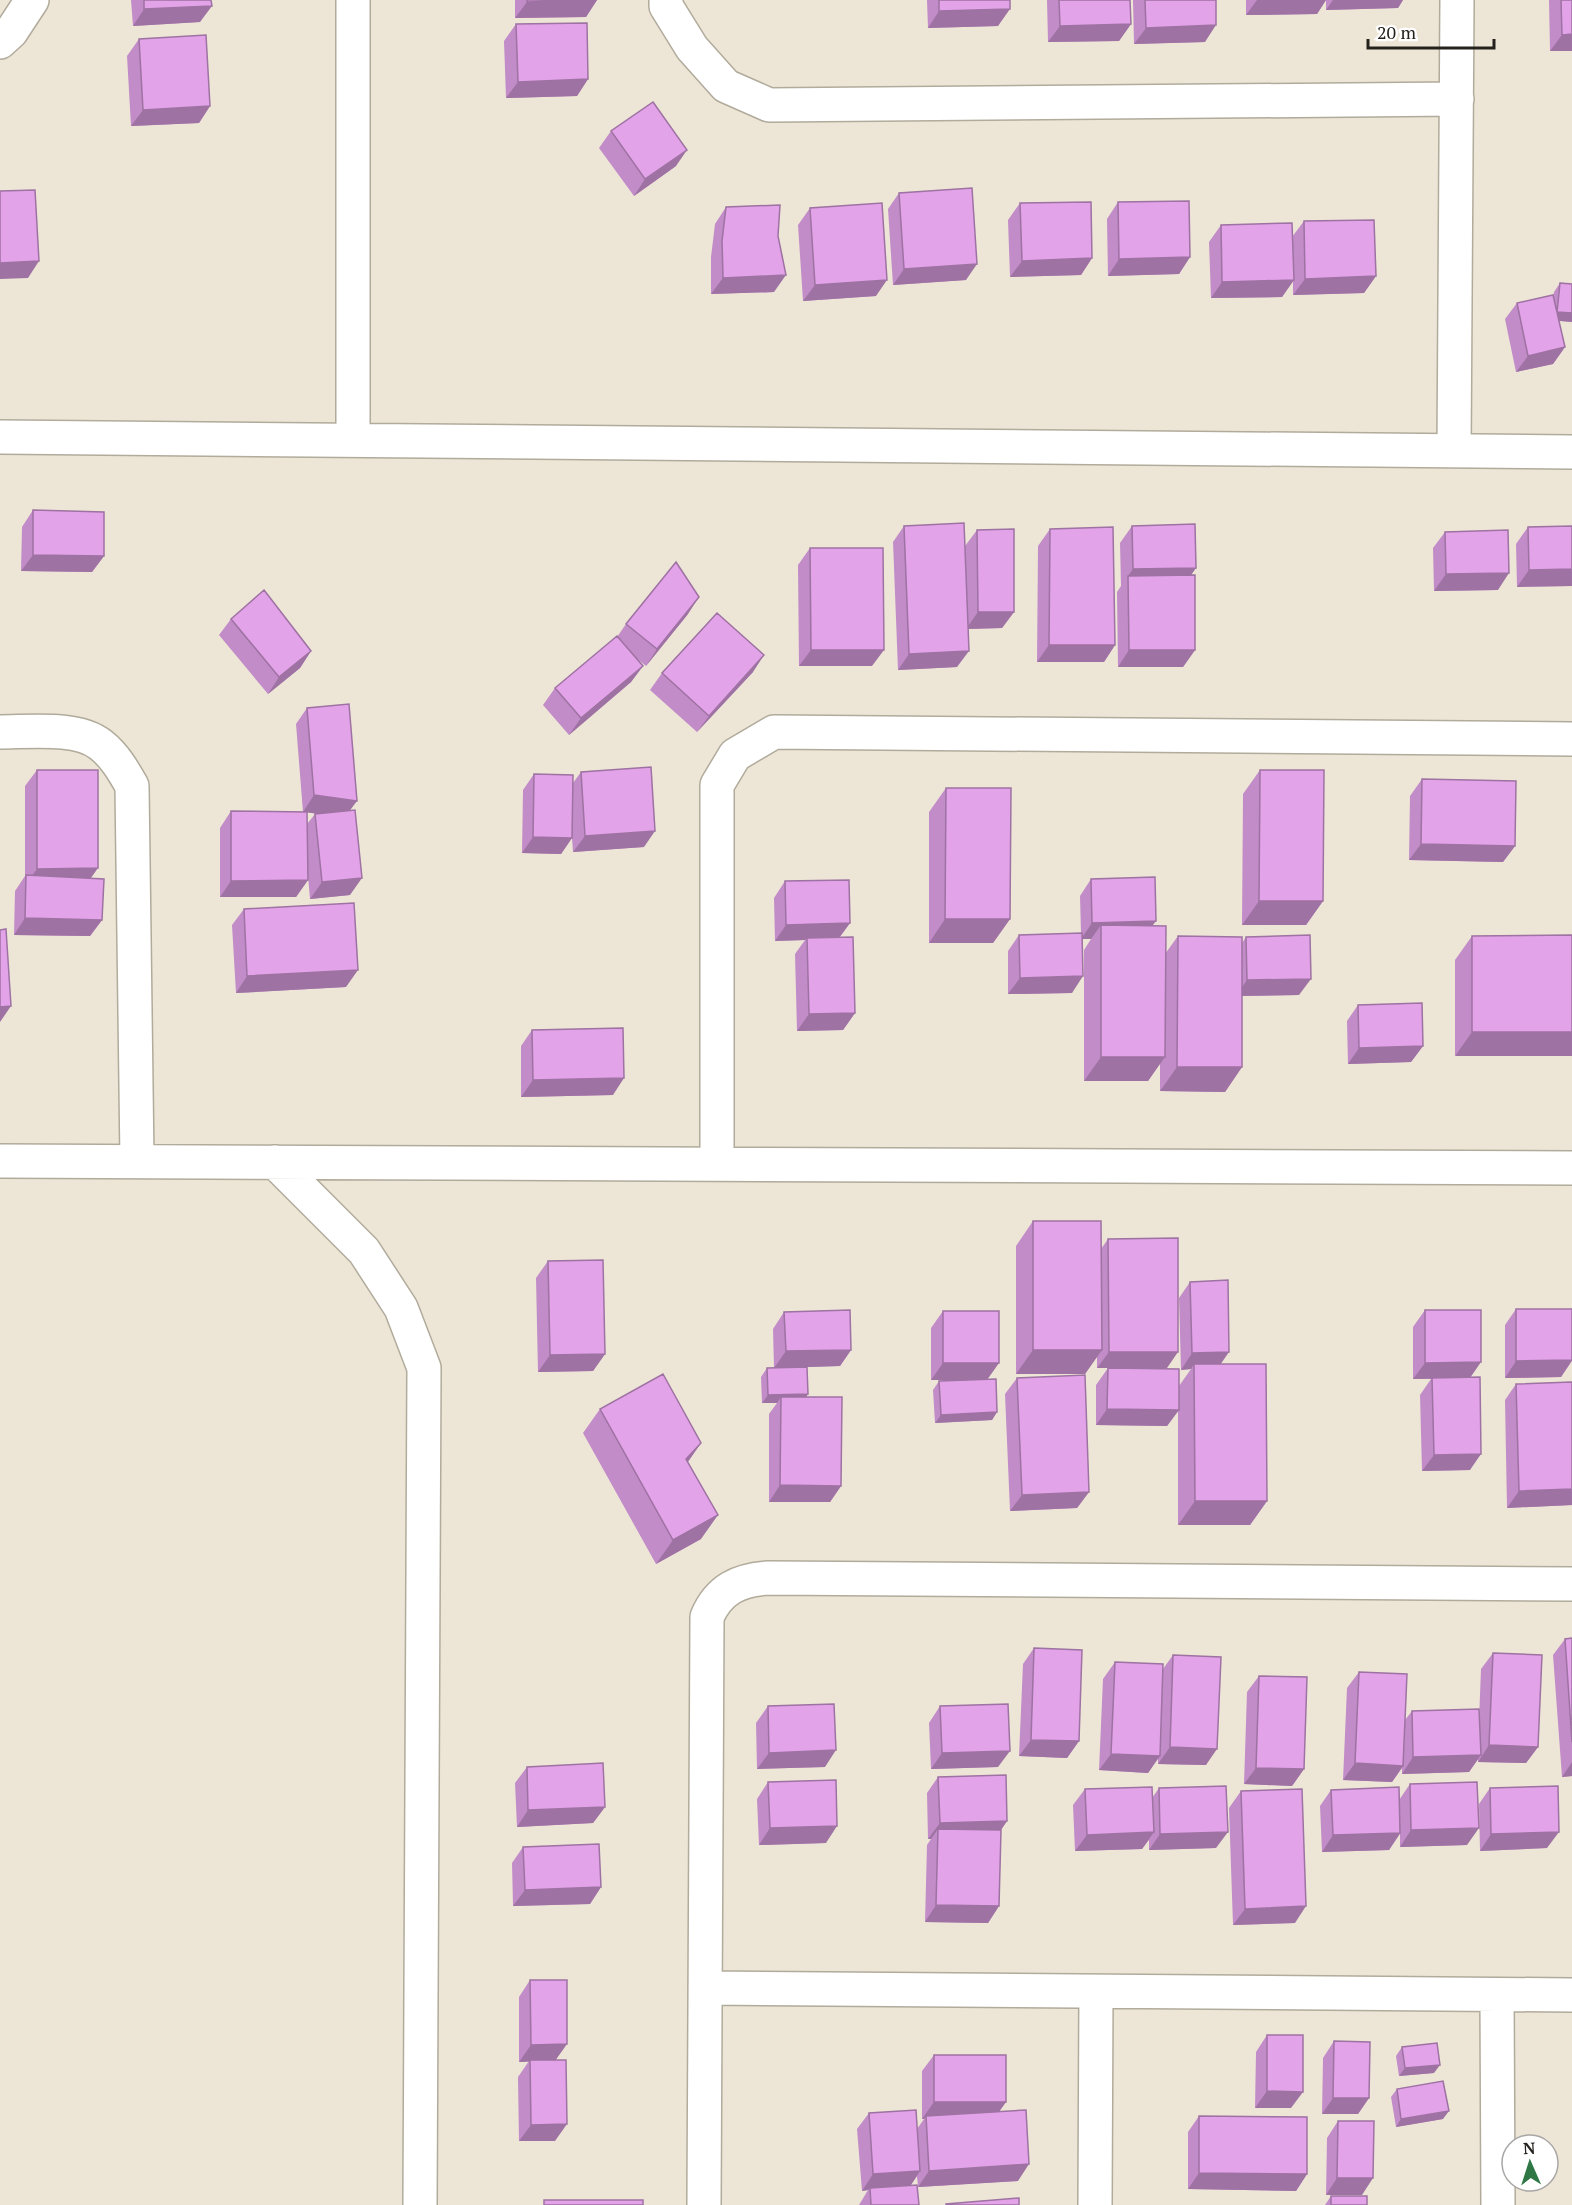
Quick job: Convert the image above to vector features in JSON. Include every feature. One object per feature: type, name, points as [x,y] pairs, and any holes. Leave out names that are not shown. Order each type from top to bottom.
[{"type":"street","points":[[0,42],[11,32],[32,0]]},
{"type":"street","points":[[353,0],[353,439]]},
{"type":"street","points":[[666,0],[666,6],[692,48],[726,86],[769,105],[1457,99]]},
{"type":"street","points":[[1454,451],[1457,0]]},
{"type":"street","points":[[0,437],[1572,452]]},
{"type":"street","points":[[0,732],[74,732],[100,744],[120,765],[132,786],[137,1161]]},
{"type":"street","points":[[717,1163],[717,785],[735,755],[774,732],[1572,739]]},
{"type":"street","points":[[0,1161],[1572,1168]]},
{"type":"street","points":[[275,1162],[364,1251],[401,1308],[424,1368],[420,2205]]},
{"type":"street","points":[[704,2205],[707,1988],[707,1617],[713,1604],[727,1590],[747,1580],[779,1578],[1572,1584]]},
{"type":"street","points":[[707,1988],[1096,1993],[1572,1995]]},
{"type":"street","points":[[1095,2205],[1096,1993]]},
{"type":"street","points":[[1497,1995],[1498,2205]]},
{"type":"building","points":[[144,0],[211,0],[212,6],[144,9]]},
{"type":"building","points":[[527,0],[597,0],[527,2]]},
{"type":"building","points":[[939,0],[1010,0],[1010,9],[939,11]]},
{"type":"building","points":[[1059,0],[1130,0],[1131,24],[1060,26]]},
{"type":"building","points":[[1145,0],[1216,0],[1216,25],[1146,28]]},
{"type":"building","points":[[1561,0],[1572,0],[1572,34],[1562,35]]},
{"type":"building","points":[[587,23],[588,79],[518,82],[516,24]]},
{"type":"building","points":[[206,35],[210,106],[143,110],[139,39]]},
{"type":"building","points":[[653,102],[687,150],[645,179],[611,131]]},
{"type":"building","points":[[972,188],[977,264],[904,269],[899,193]]},
{"type":"building","points":[[35,190],[39,261],[0,263],[0,191]]},
{"type":"building","points":[[1189,201],[1190,257],[1119,259],[1118,202]]},
{"type":"building","points":[[1091,202],[1092,258],[1022,261],[1020,203]]},
{"type":"building","points":[[882,203],[887,280],[815,285],[810,208]]},
{"type":"building","points":[[780,205],[778,236],[786,275],[723,278],[722,241],[726,207]]},
{"type":"building","points":[[1374,220],[1376,276],[1305,279],[1304,221]]},
{"type":"building","points":[[1292,223],[1294,280],[1222,282],[1221,225]]},
{"type":"building","points":[[1560,283],[1572,284],[1572,313],[1557,312]]},
{"type":"building","points":[[1553,295],[1565,347],[1528,356],[1517,303]]},
{"type":"building","points":[[33,510],[104,512],[104,556],[33,555]]},
{"type":"building","points":[[964,523],[969,651],[909,654],[904,526]]},
{"type":"building","points":[[1195,524],[1196,568],[1133,569],[1132,526]]},
{"type":"building","points":[[1572,526],[1572,569],[1529,570],[1528,527]]},
{"type":"building","points":[[1113,527],[1115,645],[1049,645],[1050,529]]},
{"type":"building","points":[[1014,529],[1014,612],[978,612],[977,530]]},
{"type":"building","points":[[1508,530],[1509,573],[1446,574],[1445,532]]},
{"type":"building","points":[[810,548],[883,548],[884,650],[811,650]]},
{"type":"building","points":[[676,562],[699,597],[657,649],[626,624]]},
{"type":"building","points":[[1195,575],[1195,650],[1129,650],[1128,576]]},
{"type":"building","points":[[264,590],[311,651],[279,677],[231,619]]},
{"type":"building","points":[[717,613],[764,655],[709,716],[662,673]]},
{"type":"building","points":[[617,636],[643,666],[581,718],[555,688]]},
{"type":"building","points":[[349,704],[357,801],[314,795],[307,708]]},
{"type":"building","points":[[651,767],[655,831],[585,836],[581,772]]},
{"type":"building","points":[[37,770],[98,770],[98,868],[37,869]]},
{"type":"building","points":[[1260,770],[1324,770],[1323,901],[1259,901]]},
{"type":"building","points":[[534,774],[573,775],[572,838],[533,837]]},
{"type":"building","points":[[1422,779],[1516,781],[1515,846],[1421,844]]},
{"type":"building","points":[[946,788],[1011,788],[1010,919],[945,919]]},
{"type":"building","points":[[355,810],[362,878],[322,882],[315,814]]},
{"type":"building","points":[[231,811],[307,812],[308,880],[231,881]]},
{"type":"building","points":[[26,875],[104,879],[102,920],[25,918]]},
{"type":"building","points":[[1155,877],[1156,921],[1092,923],[1091,879]]},
{"type":"building","points":[[849,880],[850,923],[786,925],[785,881]]},
{"type":"building","points":[[354,903],[358,970],[247,976],[244,909]]},
{"type":"building","points":[[1101,925],[1166,926],[1165,1057],[1101,1057]]},
{"type":"building","points":[[6,929],[11,1006],[0,1007],[0,930]]},
{"type":"building","points":[[1082,933],[1083,976],[1020,978],[1019,935]]},
{"type":"building","points":[[1310,935],[1311,979],[1247,980],[1246,937]]},
{"type":"building","points":[[1572,935],[1572,1032],[1472,1032],[1472,936]]},
{"type":"building","points":[[1178,936],[1242,937],[1242,1067],[1177,1067]]},
{"type":"building","points":[[853,937],[855,1013],[809,1014],[807,938]]},
{"type":"building","points":[[1422,1003],[1423,1046],[1359,1048],[1358,1005]]},
{"type":"building","points":[[623,1028],[624,1078],[533,1080],[532,1030]]},
{"type":"building","points":[[1033,1221],[1101,1221],[1102,1350],[1033,1350]]},
{"type":"building","points":[[1178,1238],[1178,1352],[1109,1352],[1108,1239]]},
{"type":"building","points":[[603,1260],[605,1354],[550,1355],[548,1261]]},
{"type":"building","points":[[1228,1280],[1229,1352],[1192,1353],[1190,1282]]},
{"type":"building","points":[[1516,1309],[1572,1309],[1572,1360],[1516,1361]]},
{"type":"building","points":[[850,1310],[851,1350],[786,1351],[784,1312]]},
{"type":"building","points":[[1425,1310],[1481,1310],[1481,1362],[1425,1363]]},
{"type":"building","points":[[943,1311],[999,1311],[999,1363],[943,1363]]},
{"type":"building","points":[[1194,1364],[1266,1364],[1267,1501],[1195,1501]]},
{"type":"building","points":[[807,1367],[808,1394],[768,1395],[767,1368]]},
{"type":"building","points":[[1108,1368],[1179,1369],[1179,1410],[1107,1409]]},
{"type":"building","points":[[663,1374],[701,1443],[686,1459],[718,1515],[673,1540],[600,1409]]},
{"type":"building","points":[[1085,1375],[1089,1492],[1022,1495],[1017,1378]]},
{"type":"building","points":[[1480,1377],[1481,1454],[1434,1455],[1432,1378]]},
{"type":"building","points":[[996,1379],[997,1412],[941,1415],[939,1381]]},
{"type":"building","points":[[1572,1382],[1572,1489],[1519,1491],[1516,1384]]},
{"type":"building","points":[[781,1397],[842,1397],[841,1486],[780,1485]]},
{"type":"building","points":[[1572,1638],[1572,1742],[1565,1639]]},
{"type":"building","points":[[1034,1648],[1082,1650],[1079,1741],[1031,1740]]},
{"type":"building","points":[[1493,1653],[1542,1655],[1538,1747],[1489,1745]]},
{"type":"building","points":[[1173,1655],[1221,1657],[1217,1749],[1170,1747]]},
{"type":"building","points":[[1115,1662],[1163,1664],[1160,1756],[1111,1754]]},
{"type":"building","points":[[1359,1672],[1407,1674],[1403,1766],[1355,1763]]},
{"type":"building","points":[[1259,1676],[1307,1677],[1304,1769],[1256,1768]]},
{"type":"building","points":[[834,1704],[836,1750],[769,1753],[768,1706]]},
{"type":"building","points":[[1008,1704],[1010,1751],[942,1753],[940,1706]]},
{"type":"building","points":[[1479,1709],[1481,1755],[1413,1757],[1412,1711]]},
{"type":"building","points":[[603,1763],[605,1807],[528,1810],[527,1767]]},
{"type":"building","points":[[1006,1775],[1007,1821],[940,1823],[938,1777]]},
{"type":"building","points":[[836,1780],[837,1826],[770,1828],[768,1782]]},
{"type":"building","points":[[1477,1782],[1479,1828],[1411,1830],[1410,1784]]},
{"type":"building","points":[[1226,1786],[1228,1832],[1160,1834],[1159,1788]]},
{"type":"building","points":[[1558,1786],[1559,1832],[1491,1834],[1490,1788]]},
{"type":"building","points":[[1152,1787],[1154,1832],[1087,1835],[1085,1789]]},
{"type":"building","points":[[1399,1787],[1400,1833],[1333,1835],[1331,1790]]},
{"type":"building","points":[[1302,1789],[1306,1906],[1245,1909],[1241,1791]]},
{"type":"building","points":[[938,1829],[1001,1830],[999,1906],[936,1905]]},
{"type":"building","points":[[599,1844],[601,1887],[525,1890],[523,1847]]},
{"type":"building","points":[[530,1980],[567,1980],[567,2044],[531,2045]]},
{"type":"building","points":[[1267,2035],[1303,2035],[1303,2092],[1267,2091]]},
{"type":"building","points":[[1334,2041],[1370,2042],[1369,2098],[1333,2098]]},
{"type":"building","points":[[1437,2043],[1440,2065],[1405,2068],[1402,2047]]},
{"type":"building","points":[[934,2055],[1006,2055],[1006,2102],[934,2102]]},
{"type":"building","points":[[530,2060],[566,2060],[567,2124],[531,2125]]},
{"type":"building","points":[[1443,2081],[1449,2111],[1401,2119],[1397,2089]]},
{"type":"building","points":[[916,2110],[920,2171],[873,2174],[869,2113]]},
{"type":"building","points":[[1026,2110],[1029,2164],[929,2171],[926,2116]]},
{"type":"building","points":[[1199,2116],[1307,2117],[1307,2174],[1199,2173]]},
{"type":"building","points":[[1338,2121],[1374,2121],[1373,2178],[1337,2178]]},
{"type":"building","points":[[917,2185],[919,2205],[871,2205],[870,2188]]},
{"type":"building","points":[[1331,2196],[1367,2196],[1367,2205],[1331,2205]]},
{"type":"building","points":[[1019,2198],[1019,2205],[946,2205],[946,2204]]},
{"type":"building","points":[[544,2200],[643,2200],[643,2205],[544,2205]]}]
